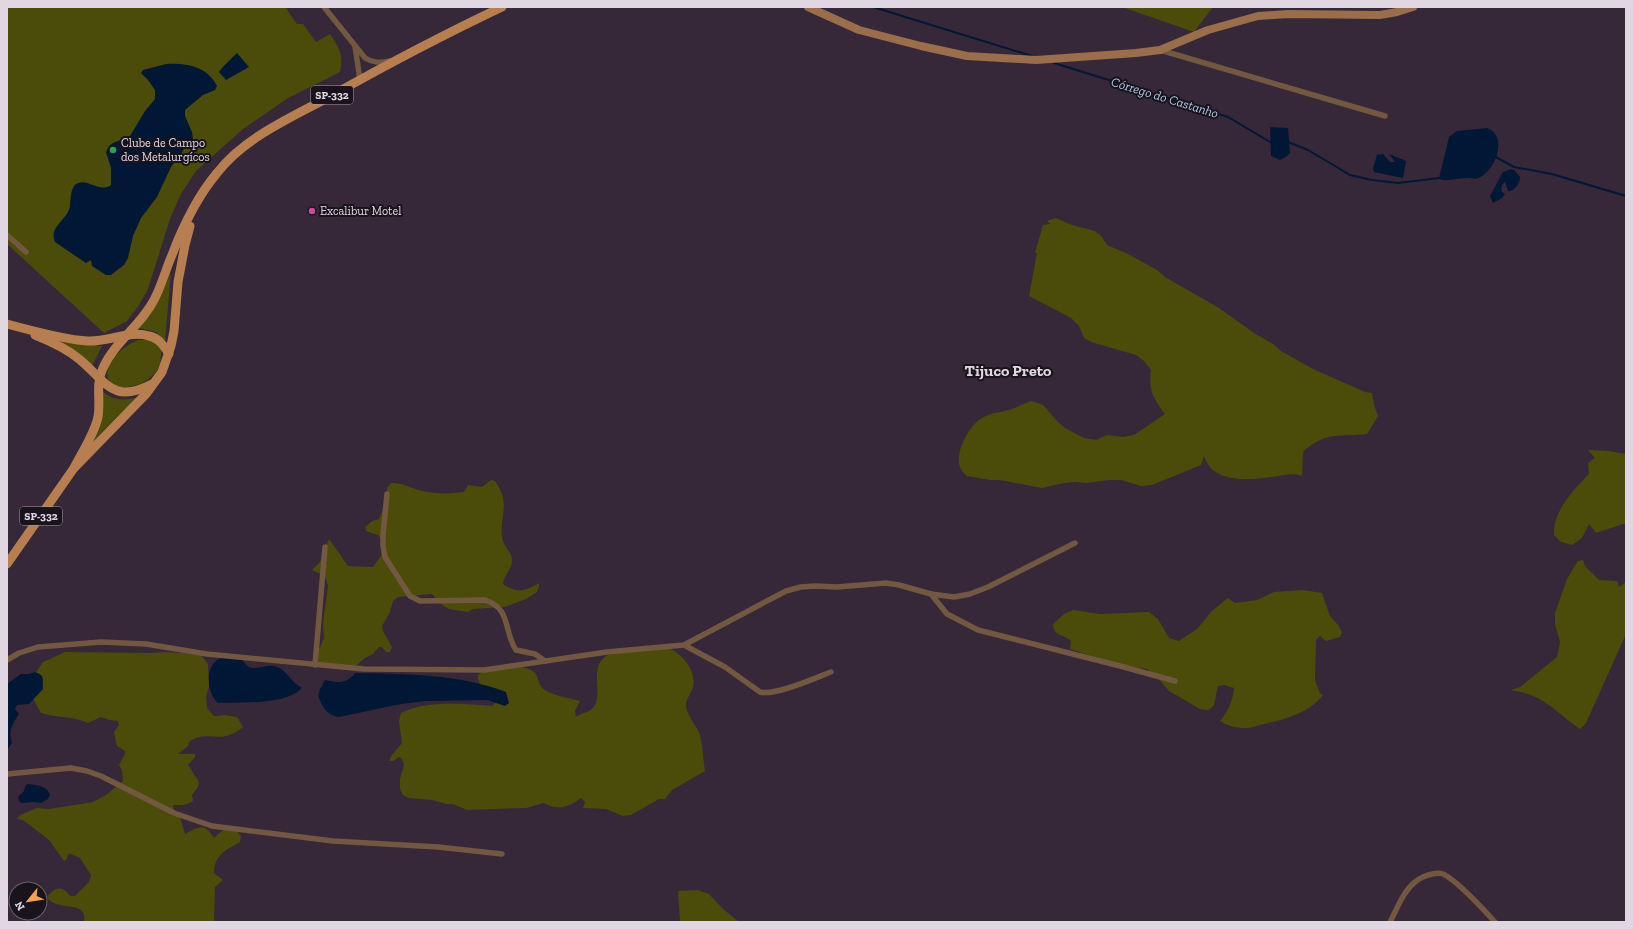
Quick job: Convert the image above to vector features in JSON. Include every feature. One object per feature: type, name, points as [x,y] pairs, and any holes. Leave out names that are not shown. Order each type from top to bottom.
[{"type":"main road","name":"SP-332","points":[[477,18],[490,7]]},
{"type":"main road","name":"SP-332","points":[[7,564],[74,468],[98,417],[98,378],[106,360],[125,336],[144,316],[155,298],[189,216],[217,172],[241,149],[282,123],[477,18],[502,7]]},
{"type":"main road","points":[[808,7],[859,30],[967,56],[1036,60],[1160,50],[1208,30],[1242,19],[1289,11],[1380,15],[1414,7]]},
{"type":"main road","name":"SP-332","points":[[74,468],[155,383],[165,366],[174,331],[178,282],[184,245],[189,227],[203,193]]},
{"type":"main road","points":[[7,324],[88,341],[137,334],[149,336],[160,342],[169,354]]},
{"type":"main road","points":[[17,327],[67,350],[79,359],[110,388],[121,392],[136,391],[155,383]]},
{"type":"street","points":[[324,7],[365,58],[371,62],[379,63],[390,61],[407,55]]},
{"type":"street","points":[[355,46],[360,80]]},
{"type":"street","points":[[1160,50],[1385,116]]},
{"type":"street","points":[[7,235],[26,252]]},
{"type":"street","points":[[387,494],[383,535],[384,551],[390,566],[410,596],[420,601],[485,600],[493,603],[499,608],[506,619],[516,650],[535,654],[545,661]]},
{"type":"street","points":[[7,660],[19,653],[38,647],[101,642],[146,644],[207,654],[364,670],[484,670],[607,652],[684,645],[786,591],[801,587],[837,587],[886,583],[930,594],[954,597],[970,594],[988,587],[1075,543]]},
{"type":"street","points":[[315,666],[325,547]]},
{"type":"street","points":[[930,594],[947,614],[978,630],[1175,681]]},
{"type":"street","points":[[684,645],[725,667],[760,692],[766,693],[781,690],[831,672]]},
{"type":"street","points":[[7,774],[71,768],[86,771],[101,776],[174,813],[212,826],[333,842],[438,847],[502,854]]},
{"type":"street","points":[[1390,922],[1400,901],[1414,882],[1436,873],[1442,874],[1454,881],[1495,922]]},
{"type":"shaded area","name":"Clube de Campo dos Metalurgícos","points":[[7,7],[285,7],[297,24],[303,24],[316,42],[330,34],[340,52],[340,72],[288,98],[243,129],[196,171],[181,194],[170,219],[148,289],[139,305],[127,321],[104,333],[7,244]]},
{"type":"shaded area","points":[[1122,7],[1213,7],[1194,32]]},
{"type":"shaded area","points":[[1056,218],[1072,225],[1095,231],[1101,236],[1107,245],[1128,254],[1157,270],[1165,277],[1219,308],[1281,351],[1313,369],[1365,392],[1372,393],[1378,416],[1367,434],[1333,436],[1311,445],[1303,452],[1302,476],[1291,474],[1253,479],[1232,478],[1215,472],[1204,456],[1201,465],[1152,485],[1141,486],[1121,480],[1109,480],[1087,483],[1064,483],[1042,488],[1000,480],[990,480],[967,476],[961,469],[959,457],[960,450],[970,429],[979,420],[987,415],[1012,409],[1031,401],[1043,405],[1065,428],[1084,438],[1096,440],[1107,435],[1123,437],[1134,435],[1165,414],[1152,394],[1150,383],[1151,370],[1144,361],[1136,355],[1091,342],[1084,338],[1079,326],[1071,318],[1029,296],[1037,253],[1035,253],[1043,225],[1050,224],[1047,221]]},
{"type":"shaded area","points":[[171,273],[165,341],[156,332],[139,328],[153,309]]},
{"type":"shaded area","points":[[138,340],[152,340],[162,348],[160,364],[155,373],[147,380],[137,385],[117,387],[111,383],[107,376],[111,361],[121,350]]},
{"type":"shaded area","points":[[58,342],[102,346],[92,366]]},
{"type":"shaded area","points":[[101,390],[105,394],[117,399],[136,398],[90,444]]},
{"type":"shaded area","points":[[1588,450],[1609,451],[1626,454],[1626,525],[1623,524],[1596,533],[1589,524],[1582,538],[1572,545],[1561,542],[1554,535],[1555,524],[1557,516],[1565,503],[1574,490],[1589,474],[1588,463],[1595,458]]},
{"type":"shaded area","points":[[491,480],[495,481],[503,498],[503,541],[512,558],[511,567],[503,584],[512,589],[525,590],[539,583],[537,592],[526,599],[505,607],[473,609],[468,612],[449,609],[441,604],[432,594],[398,597],[393,601],[390,612],[382,626],[383,631],[392,647],[390,652],[386,652],[382,647],[379,647],[373,654],[365,658],[357,665],[350,667],[317,663],[318,652],[324,638],[323,623],[328,586],[325,576],[312,570],[320,562],[329,539],[348,566],[373,567],[381,556],[385,542],[378,535],[366,531],[365,527],[372,521],[379,519],[387,499],[387,488],[391,483],[402,484],[427,492],[448,493],[464,492],[468,485],[482,487]]},
{"type":"shaded area","points":[[1583,560],[1585,566],[1599,580],[1617,581],[1619,587],[1626,582],[1626,634],[1586,723],[1580,729],[1540,700],[1522,692],[1511,690],[1520,687],[1557,657],[1560,642],[1555,624],[1555,613],[1567,579],[1578,561]]},
{"type":"shaded area","points":[[1303,590],[1322,593],[1330,616],[1342,632],[1340,637],[1326,641],[1320,636],[1316,640],[1315,680],[1320,693],[1323,695],[1304,711],[1281,720],[1248,728],[1234,727],[1220,721],[1230,706],[1234,688],[1224,685],[1218,686],[1214,705],[1208,710],[1200,709],[1169,691],[1156,676],[1147,669],[1123,666],[1070,649],[1071,641],[1057,633],[1053,624],[1064,614],[1073,610],[1100,614],[1149,612],[1158,619],[1169,638],[1179,641],[1197,629],[1212,611],[1228,598],[1235,603],[1257,600],[1274,592]]},
{"type":"shaded area","points":[[666,647],[672,649],[687,662],[693,674],[693,687],[687,699],[686,707],[700,735],[705,771],[672,790],[665,799],[659,799],[631,815],[623,816],[606,809],[583,808],[585,802],[581,798],[568,806],[563,807],[554,807],[544,803],[526,808],[467,810],[453,804],[409,798],[403,795],[400,789],[400,779],[404,765],[402,759],[399,757],[393,761],[389,761],[391,756],[402,743],[399,721],[401,713],[422,706],[446,704],[492,706],[495,703],[495,699],[481,685],[478,675],[482,672],[516,667],[529,669],[534,672],[542,688],[549,692],[580,701],[575,711],[576,717],[591,710],[595,705],[597,698],[597,670],[603,659],[610,654]]},
{"type":"shaded area","points":[[65,652],[164,652],[200,654],[208,664],[209,686],[206,697],[207,708],[214,716],[225,715],[237,717],[243,727],[235,733],[221,737],[203,736],[194,739],[189,742],[188,746],[178,754],[195,754],[195,757],[188,765],[199,782],[198,787],[192,795],[192,802],[184,805],[173,805],[174,810],[180,817],[185,834],[201,827],[207,830],[214,838],[224,830],[228,829],[238,832],[241,836],[240,842],[222,854],[216,862],[214,873],[223,880],[215,887],[214,922],[84,922],[84,915],[81,910],[51,902],[48,898],[48,896],[56,889],[64,890],[70,896],[75,896],[89,882],[91,875],[80,858],[69,853],[64,861],[49,840],[23,820],[17,819],[20,815],[37,808],[49,809],[93,802],[106,795],[123,781],[122,770],[119,765],[125,751],[117,746],[114,732],[119,725],[118,721],[101,717],[88,723],[77,719],[41,713],[31,695],[30,681],[43,662]]},
{"type":"shaded area","points":[[698,890],[709,894],[723,909],[739,922],[680,922],[678,891]]},
{"type":"water","points":[[237,53],[249,67],[226,80],[219,72]]},
{"type":"water","points":[[166,64],[188,65],[202,70],[213,79],[217,86],[215,90],[203,95],[185,110],[185,116],[192,132],[193,139],[191,144],[185,148],[171,167],[157,197],[141,218],[133,236],[128,258],[124,265],[111,275],[106,275],[92,266],[91,260],[86,263],[55,242],[54,232],[69,210],[71,192],[75,185],[82,182],[103,188],[111,185],[111,168],[106,152],[109,146],[130,136],[145,111],[155,99],[155,90],[141,73],[143,70]]},
{"type":"water","points":[[1270,127],[1288,128],[1290,153],[1280,160],[1271,156]]},
{"type":"water","points":[[1487,128],[1494,133],[1498,139],[1497,155],[1489,170],[1483,176],[1476,179],[1468,178],[1442,180],[1439,178],[1449,137],[1457,131]]},
{"type":"water","points":[[1383,154],[1390,162],[1395,162],[1389,154],[1406,161],[1403,178],[1374,172],[1373,168],[1377,155]]},
{"type":"water","points":[[1511,169],[1514,170],[1520,177],[1518,184],[1513,190],[1508,191],[1505,182],[1501,187],[1502,192],[1505,194],[1502,198],[1493,203],[1490,196],[1503,172]]},
{"type":"water","points":[[224,657],[243,660],[249,667],[253,668],[274,666],[282,670],[301,687],[301,689],[294,694],[274,700],[262,702],[218,703],[210,689],[209,677],[212,666],[217,660]]},
{"type":"water","points":[[35,672],[42,676],[43,689],[29,704],[17,705],[15,709],[19,714],[11,728],[10,735],[12,743],[7,750],[7,684],[21,674]]},
{"type":"water","points":[[355,673],[451,678],[488,686],[506,692],[509,703],[505,706],[487,700],[425,701],[401,704],[339,717],[331,714],[323,707],[318,696],[325,680],[342,682],[352,677]]},
{"type":"water","points":[[27,784],[44,787],[50,795],[48,799],[41,803],[21,803],[18,797],[24,791]]},
{"type":"waterway","name":"Córrego do Castanho","points":[[873,7],[1032,56]]},
{"type":"waterway","name":"Córrego do Castanho","points":[[1054,63],[1228,117],[1270,142]]},
{"type":"waterway","name":"Córrego do Castanho","points":[[1288,142],[1308,150],[1350,175],[1372,180],[1398,183],[1439,178]]},
{"type":"waterway","points":[[1494,156],[1514,167],[1552,174],[1626,196]]},
{"type":"place","name":"Clube de Campo dos Metalurgícos","points":[[113,150]]},
{"type":"place","name":"Excalibur Motel","points":[[312,211]]},
{"type":"district","name":"Tijuco Preto","points":[[1008,370]]}]
